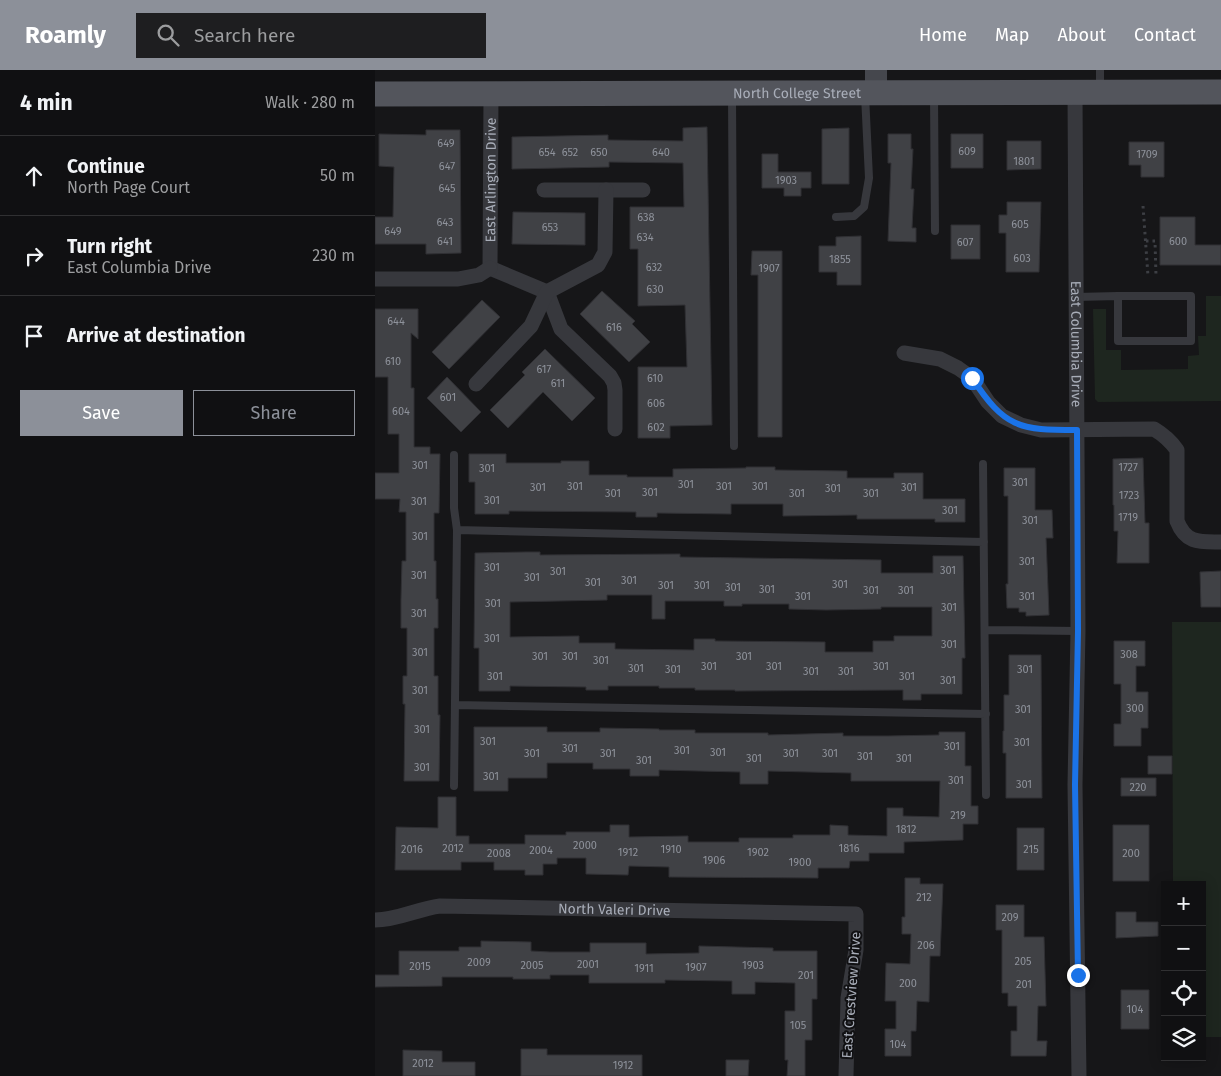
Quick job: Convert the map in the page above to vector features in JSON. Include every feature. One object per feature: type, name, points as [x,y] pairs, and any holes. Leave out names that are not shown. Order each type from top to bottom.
[{"type":"main road","name":"North College Street","points":[[375,94],[733,93],[872,86],[934,93],[1075,93],[1100,81],[1221,92]]},
{"type":"street","name":"East Columbia Drive","points":[[1075,93],[1078,631],[1075,795],[1079,1076]]},
{"type":"street","name":"East Arlington Drive","points":[[490,268],[491,94]]},
{"type":"street","points":[[544,190],[643,190]]},
{"type":"street","points":[[476,384],[531,326],[547,292],[598,264],[605,252],[605,190]]},
{"type":"street","points":[[375,279],[458,279],[479,275],[490,268],[547,292],[561,329],[610,376],[614,383],[615,429]]},
{"type":"street","points":[[904,353],[940,359],[958,368],[972,378],[988,402],[1002,416],[1021,426],[1041,430],[1154,430],[1163,434],[1177,450],[1177,522],[1180,530],[1193,540],[1221,542]]},
{"type":"street","name":"North Valeri Drive","points":[[375,920],[397,918],[422,908],[440,906],[857,914]]},
{"type":"street","name":"East Crestview Drive","points":[[846,1076],[848,998],[857,950],[857,914]]},
{"type":"lane","points":[[836,217],[854,216],[864,207],[869,178],[867,116],[872,86]]},
{"type":"lane","points":[[733,93],[734,446]]},
{"type":"lane","points":[[934,93],[935,231]]},
{"type":"lane","points":[[1076,297],[1118,296],[1191,296],[1191,341],[1118,341],[1118,296]]},
{"type":"lane","points":[[454,454],[454,508],[457,530],[454,786]]},
{"type":"lane","points":[[983,464],[986,795]]},
{"type":"lane","points":[[457,530],[984,542]]},
{"type":"lane","points":[[985,630],[1078,631]]},
{"type":"lane","points":[[455,705],[986,714]]},
{"type":"path","points":[[1143,206],[1148,276]]},
{"type":"path","points":[[1147,241],[1155,241],[1156,276]]},
{"type":"shaded area","points":[[1206,296],[1221,296],[1221,401],[1098,402],[1095,399],[1093,309],[1106,309],[1106,350],[1121,350],[1121,370],[1188,369],[1188,356],[1199,355],[1198,336],[1206,336]]},
{"type":"shaded area","points":[[1172,622],[1221,622],[1221,1037],[1206,1037],[1206,881],[1173,881]]},
{"type":"building","points":[[707,127],[712,425],[670,426],[670,438],[638,438],[638,367],[687,367],[685,305],[638,306],[638,249],[630,249],[630,207],[684,207],[683,163],[609,162],[609,167],[512,169],[512,137],[608,135],[608,140],[683,141],[683,128]]},
{"type":"building","points":[[849,128],[849,184],[822,184],[822,129]]},
{"type":"building","points":[[426,130],[460,130],[461,253],[426,254],[426,244],[375,244],[375,217],[393,217],[394,167],[379,166],[379,134],[426,135]]},
{"type":"building","points":[[888,134],[911,134],[911,149],[913,149],[911,189],[914,189],[912,228],[916,228],[916,242],[888,241],[891,163],[888,163]]},
{"type":"building","points":[[951,134],[983,134],[983,168],[951,168]]},
{"type":"building","points":[[1007,141],[1041,141],[1041,169],[1007,170]]},
{"type":"building","points":[[1129,142],[1164,142],[1164,177],[1141,177],[1141,165],[1129,165]]},
{"type":"building","points":[[762,154],[778,154],[778,172],[811,172],[811,188],[801,188],[801,196],[784,196],[784,188],[762,188]]},
{"type":"building","points":[[1007,202],[1041,202],[1039,272],[1006,272],[1006,233],[999,233],[999,215],[1007,215]]},
{"type":"building","points":[[513,212],[585,213],[585,245],[512,244]]},
{"type":"building","points":[[1160,217],[1195,217],[1195,245],[1221,245],[1221,265],[1160,265]]},
{"type":"building","points":[[951,225],[980,225],[980,259],[951,259]]},
{"type":"building","points":[[861,236],[861,285],[837,285],[837,272],[819,272],[819,246],[836,246],[836,237]]},
{"type":"building","points":[[752,251],[782,251],[782,437],[758,437],[758,275],[751,275]]},
{"type":"building","points":[[602,291],[635,321],[632,324],[650,342],[629,362],[580,314]]},
{"type":"building","points":[[482,300],[500,317],[449,369],[432,352]]},
{"type":"building","points":[[375,309],[418,309],[418,339],[411,333],[411,388],[414,388],[414,447],[430,447],[430,454],[440,454],[439,513],[434,513],[434,561],[436,561],[438,628],[434,628],[434,676],[438,676],[438,715],[440,715],[439,781],[404,781],[405,704],[403,704],[403,676],[407,676],[407,628],[401,628],[401,599],[402,561],[406,561],[406,512],[399,512],[400,499],[375,499],[375,473],[399,473],[399,434],[388,434],[388,377],[375,377]]},
{"type":"building","points":[[545,349],[595,398],[572,421],[543,392],[508,428],[490,410],[525,375],[522,372]]},
{"type":"building","points":[[447,377],[481,412],[461,432],[427,398]]},
{"type":"building","points":[[469,454],[506,454],[506,463],[589,461],[589,475],[627,475],[627,477],[673,477],[673,469],[746,467],[775,467],[775,470],[847,471],[847,478],[894,478],[894,473],[923,473],[923,499],[965,499],[965,522],[935,522],[935,519],[857,519],[857,515],[783,516],[783,504],[731,504],[731,514],[657,513],[657,517],[636,517],[636,512],[509,511],[509,514],[475,514],[475,482],[469,482]]},
{"type":"building","points":[[1143,458],[1145,523],[1149,523],[1149,563],[1117,563],[1118,531],[1114,531],[1113,459]]},
{"type":"building","points":[[1004,468],[1035,468],[1035,510],[1052,510],[1053,538],[1046,538],[1049,615],[1026,616],[1026,612],[1019,612],[1019,608],[1007,608],[1008,496],[1004,496]]},
{"type":"building","points":[[540,552],[540,555],[680,554],[680,557],[881,560],[881,573],[933,573],[933,556],[963,556],[965,658],[962,658],[962,694],[921,694],[921,700],[903,700],[903,690],[735,691],[659,688],[659,686],[608,686],[608,690],[586,690],[586,687],[510,686],[510,691],[479,691],[479,648],[474,648],[475,553]],"holes":[[[607,595],[652,595],[652,619],[665,619],[665,601],[724,601],[724,606],[789,604],[789,609],[826,610],[932,607],[932,636],[894,636],[894,641],[873,641],[873,652],[825,652],[825,642],[715,641],[715,639],[694,639],[694,650],[615,649],[615,643],[579,643],[579,636],[510,637],[510,602],[607,600]]]},
{"type":"building","points":[[1221,571],[1221,607],[1201,607],[1200,572]]},
{"type":"building","points":[[1114,641],[1145,641],[1145,666],[1136,666],[1136,692],[1148,692],[1148,728],[1141,728],[1141,746],[1114,746],[1114,724],[1121,724],[1121,684],[1114,684]]},
{"type":"building","points":[[1009,655],[1041,655],[1042,798],[1006,798],[1006,753],[1003,753],[1003,731],[1004,695],[1009,695]]},
{"type":"building","points":[[474,727],[547,727],[547,732],[600,732],[600,728],[695,730],[695,733],[768,733],[768,735],[843,733],[843,736],[939,735],[939,732],[965,732],[965,766],[971,766],[971,806],[978,806],[978,824],[963,824],[963,840],[904,842],[904,853],[869,853],[869,861],[850,861],[849,868],[818,868],[818,878],[669,877],[669,867],[629,866],[628,875],[586,874],[586,858],[557,858],[557,864],[543,864],[543,875],[525,875],[525,870],[494,870],[494,862],[461,862],[461,870],[395,870],[396,827],[438,828],[438,797],[456,797],[456,836],[469,836],[469,844],[525,844],[525,835],[566,835],[566,832],[610,832],[610,825],[629,825],[629,837],[688,836],[688,842],[739,842],[739,838],[793,838],[793,835],[830,835],[830,825],[848,826],[848,835],[887,836],[887,808],[903,808],[903,816],[939,817],[940,781],[851,781],[851,773],[768,771],[768,784],[740,784],[740,772],[659,770],[659,776],[630,776],[630,769],[593,769],[593,763],[547,763],[547,778],[508,778],[508,791],[474,791]]},
{"type":"building","points":[[1148,756],[1172,756],[1172,774],[1148,774]]},
{"type":"building","points":[[1121,778],[1156,778],[1156,796],[1121,796]]},
{"type":"building","points":[[1113,825],[1149,825],[1149,881],[1113,881]]},
{"type":"building","points":[[1017,828],[1044,828],[1044,870],[1017,870]]},
{"type":"building","points":[[905,878],[920,878],[920,884],[943,884],[940,956],[930,956],[929,1002],[917,1001],[916,1031],[911,1031],[911,1056],[885,1056],[885,1029],[896,1029],[896,1001],[885,1001],[886,963],[910,964],[911,934],[902,934],[902,917],[905,917]]},
{"type":"building","points":[[996,905],[1024,905],[1024,937],[1044,937],[1046,1006],[1038,1006],[1037,1041],[1047,1041],[1046,1056],[1011,1056],[1011,1031],[1017,1031],[1017,1006],[1008,1006],[1008,993],[1002,993],[1002,930],[996,930]]},
{"type":"building","points":[[1116,912],[1136,912],[1136,922],[1158,922],[1158,936],[1116,938]]},
{"type":"building","points":[[481,941],[531,942],[531,951],[550,952],[590,952],[590,943],[646,943],[646,954],[699,953],[699,946],[773,948],[773,951],[817,951],[817,999],[812,999],[812,1040],[805,1040],[805,1076],[787,1076],[788,1060],[785,1060],[785,1011],[795,1011],[795,983],[755,982],[755,994],[732,994],[732,981],[665,980],[665,983],[589,983],[589,975],[550,975],[550,979],[442,977],[442,986],[375,987],[375,975],[399,975],[399,951],[459,951],[459,947],[481,947]]},
{"type":"building","points":[[1121,990],[1149,990],[1149,1029],[1121,1029]]},
{"type":"building","points":[[521,1049],[547,1049],[547,1055],[642,1055],[642,1076],[521,1076]]},
{"type":"building","points":[[403,1050],[442,1051],[442,1062],[475,1062],[475,1076],[403,1076]]},
{"type":"building","points":[[726,1060],[749,1060],[748,1076],[726,1076]]},
{"type":"route","points":[[972,378],[988,402],[1002,416],[1021,426],[1041,430],[1077,430],[1078,631],[1075,785],[1078,975]]}]
